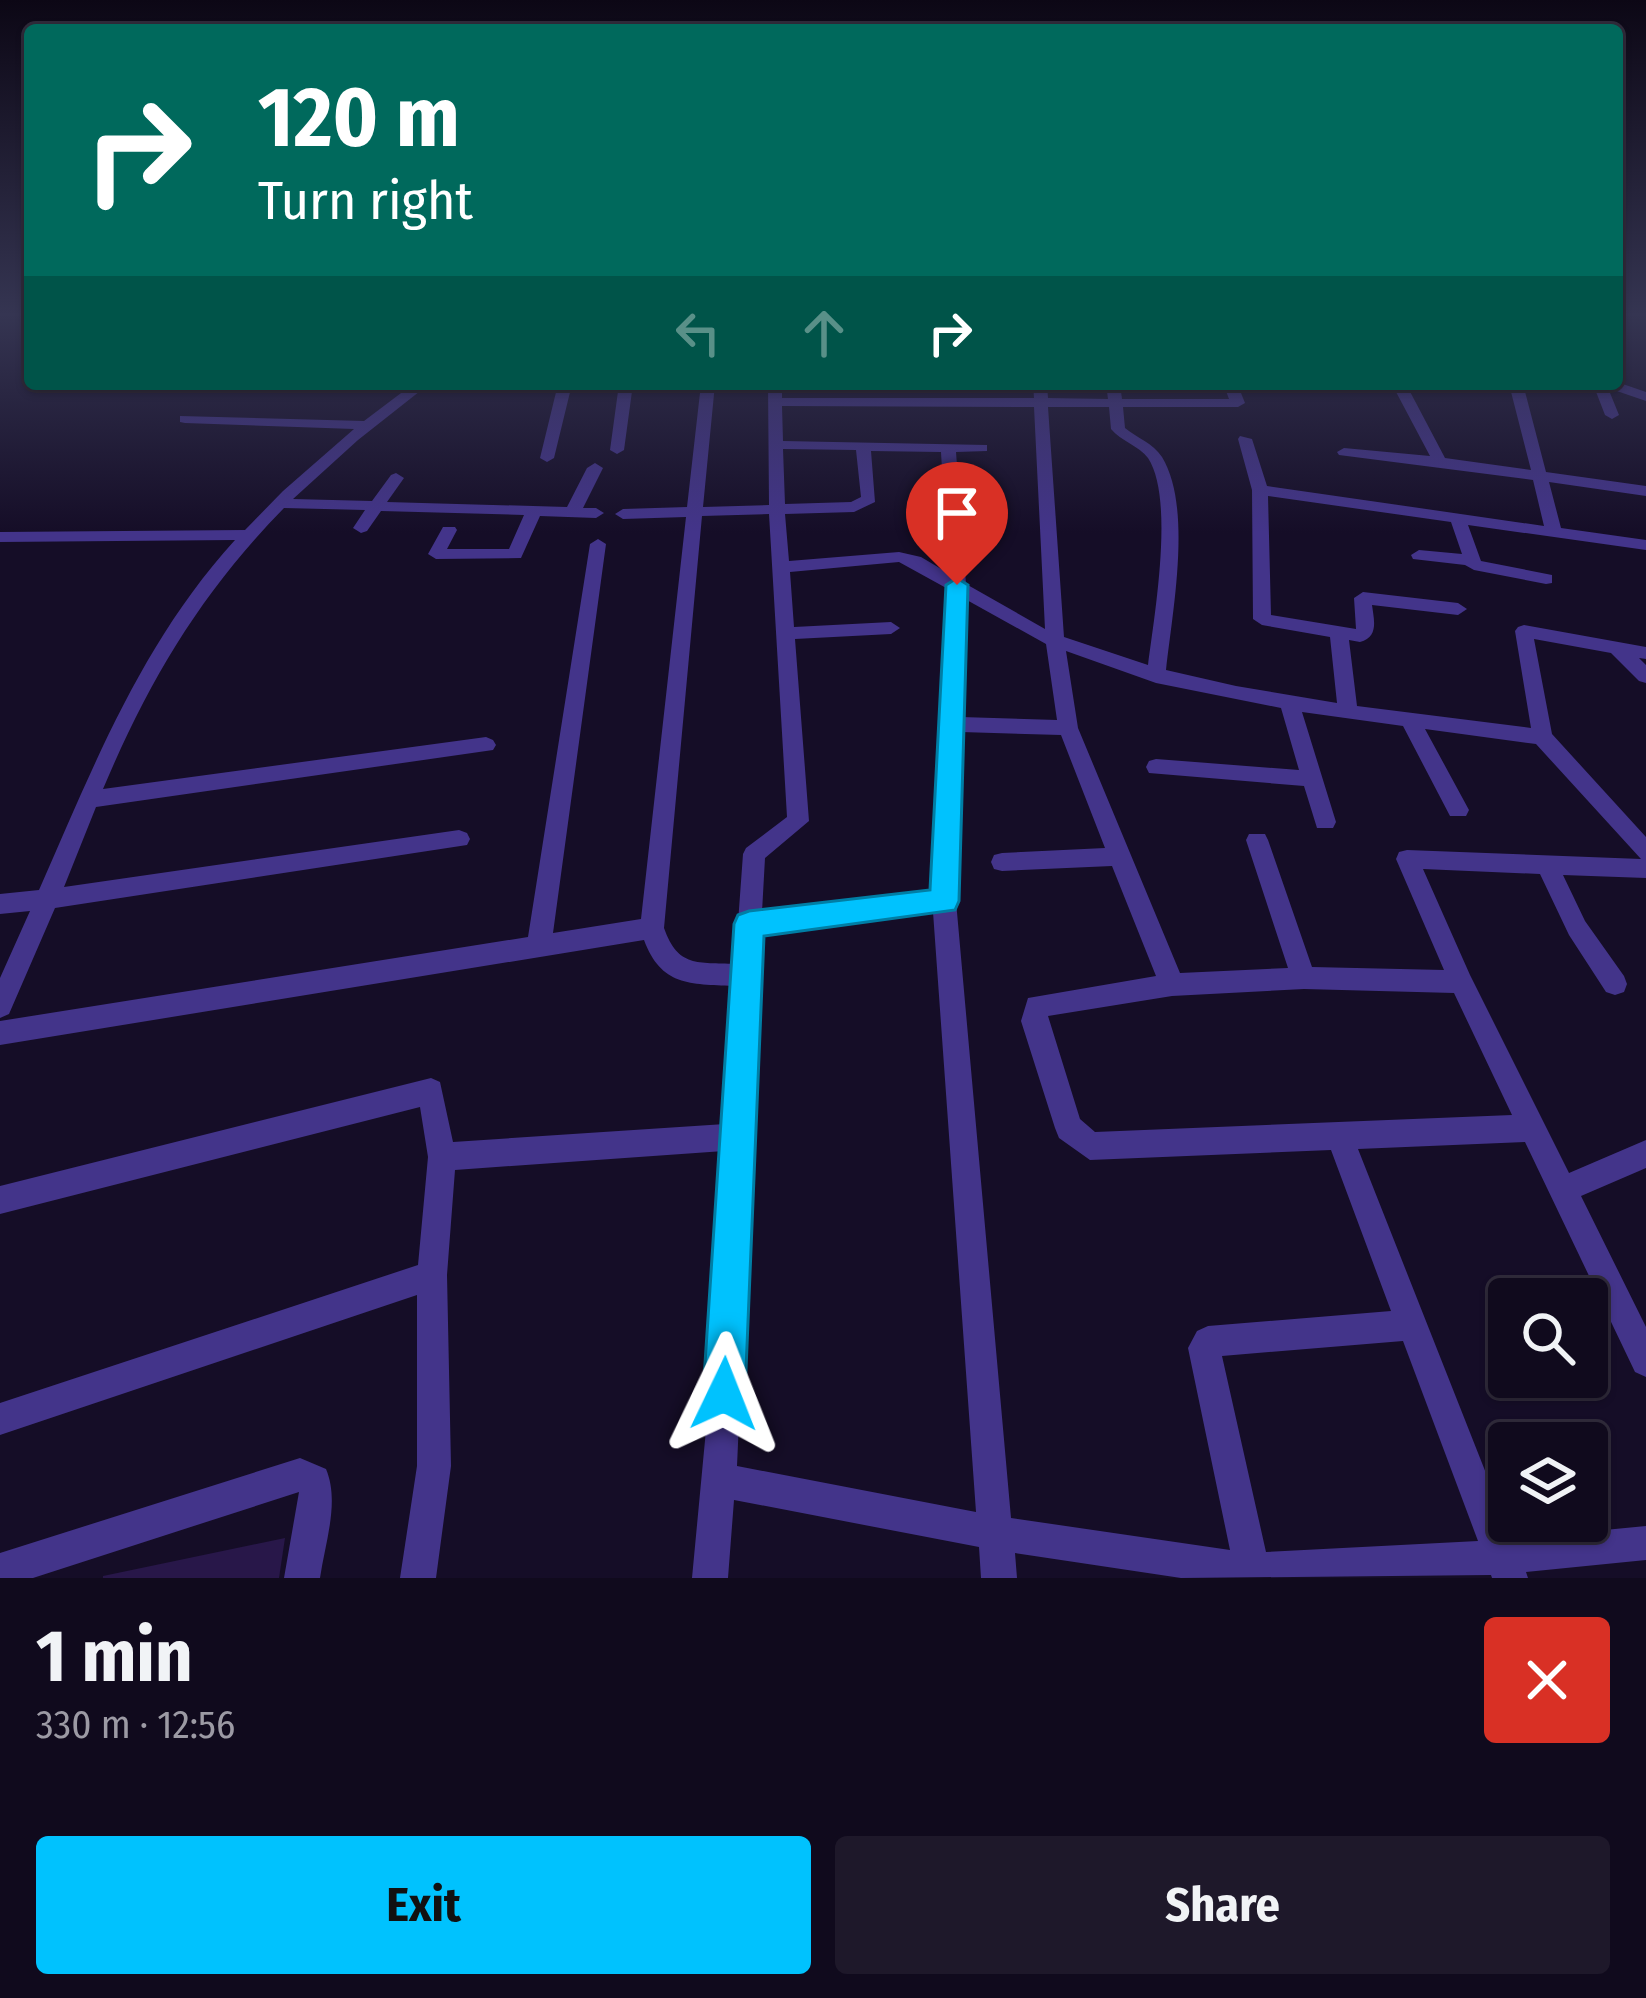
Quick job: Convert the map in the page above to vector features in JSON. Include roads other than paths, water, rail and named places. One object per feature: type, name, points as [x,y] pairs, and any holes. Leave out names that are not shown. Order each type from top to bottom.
[{"type":"street","points":[[0,1006],[123,724],[176,627],[247,535],[279,502],[363,425],[413,390]]},
{"type":"street","points":[[547,458],[564,390]]},
{"type":"street","points":[[616,450],[625,390]]},
{"type":"street","points":[[707,390],[652,928],[659,956],[677,970],[747,976]]},
{"type":"street","points":[[974,390],[974,401]]},
{"type":"street","points":[[710,1578],[720,1480],[735,1137],[754,854],[798,821],[777,510],[775,393],[974,401],[1041,393],[1114,392],[1238,403],[1287,400],[1282,390]]},
{"type":"street","points":[[1403,390],[1440,462]]},
{"type":"street","points":[[1517,390],[1553,532]]},
{"type":"street","points":[[1602,390],[1612,415]]},
{"type":"street","points":[[1114,392],[1118,429],[1155,458],[1165,489],[1168,548],[1156,676]]},
{"type":"street","points":[[1041,393],[1054,641],[1068,728],[1172,985]]},
{"type":"street","points":[[185,419],[363,425]]},
{"type":"street","points":[[1245,439],[1260,490],[1261,617],[1339,634],[1363,634],[1364,598],[1458,609]]},
{"type":"street","points":[[776,445],[982,448]]},
{"type":"street","points":[[623,514],[854,507],[869,499],[863,446]]},
{"type":"street","points":[[948,448],[957,585],[944,901],[999,1578]]},
{"type":"street","points":[[1344,452],[1646,491]]},
{"type":"street","points":[[572,513],[595,468]]},
{"type":"street","points":[[361,528],[396,478]]},
{"type":"street","points":[[1260,490],[1646,545]]},
{"type":"street","points":[[279,502],[596,513]]},
{"type":"street","points":[[449,530],[436,554],[515,554],[534,512]]},
{"type":"street","points":[[1457,518],[1470,560]]},
{"type":"street","points":[[0,537],[247,535]]},
{"type":"street","points":[[539,945],[598,544]]},
{"type":"street","points":[[1419,555],[1470,560],[1480,568],[1546,579]]},
{"type":"street","points":[[783,567],[898,557],[915,561],[1054,641],[1156,676],[1289,702],[1542,737]]},
{"type":"street","points":[[788,633],[891,628]]},
{"type":"street","points":[[1646,653],[1524,631],[1542,737],[1646,851]]},
{"type":"street","points":[[1339,634],[1348,710]]},
{"type":"street","points":[[1617,648],[1646,676]]},
{"type":"street","points":[[1289,702],[1325,822]]},
{"type":"street","points":[[1409,718],[1458,810]]},
{"type":"street","points":[[949,724],[1068,728]]},
{"type":"street","points":[[91,799],[486,746]]},
{"type":"street","points":[[1156,767],[1312,779]]},
{"type":"street","points":[[0,904],[459,839]]},
{"type":"street","points":[[1257,840],[1304,978]]},
{"type":"street","points":[[1001,862],[1121,856]]},
{"type":"street","points":[[1646,869],[1407,859],[1461,982],[1646,1361]]},
{"type":"street","points":[[1547,866],[1577,928],[1615,984]]},
{"type":"street","points":[[749,924],[944,901]]},
{"type":"street","points":[[0,1034],[652,928]]},
{"type":"street","points":[[1461,982],[1304,978],[1172,985],[1036,1006],[1034,1021],[1069,1128],[1090,1146],[1532,1129]]},
{"type":"street","points":[[0,1200],[430,1091],[442,1156],[432,1275],[434,1466],[418,1578]]},
{"type":"street","points":[[1339,1136],[1506,1568]]},
{"type":"street","points":[[442,1156],[735,1137]]},
{"type":"street","points":[[1562,1190],[1646,1154]]},
{"type":"street","points":[[0,1418],[66,1400],[432,1275]]},
{"type":"street","points":[[1253,1575],[1204,1348],[1208,1342],[1412,1325]]},
{"type":"street","points":[[0,1571],[300,1475],[314,1481],[316,1496],[302,1578]]},
{"type":"street","points":[[720,1480],[1253,1575],[1506,1568],[1646,1544]]}]
